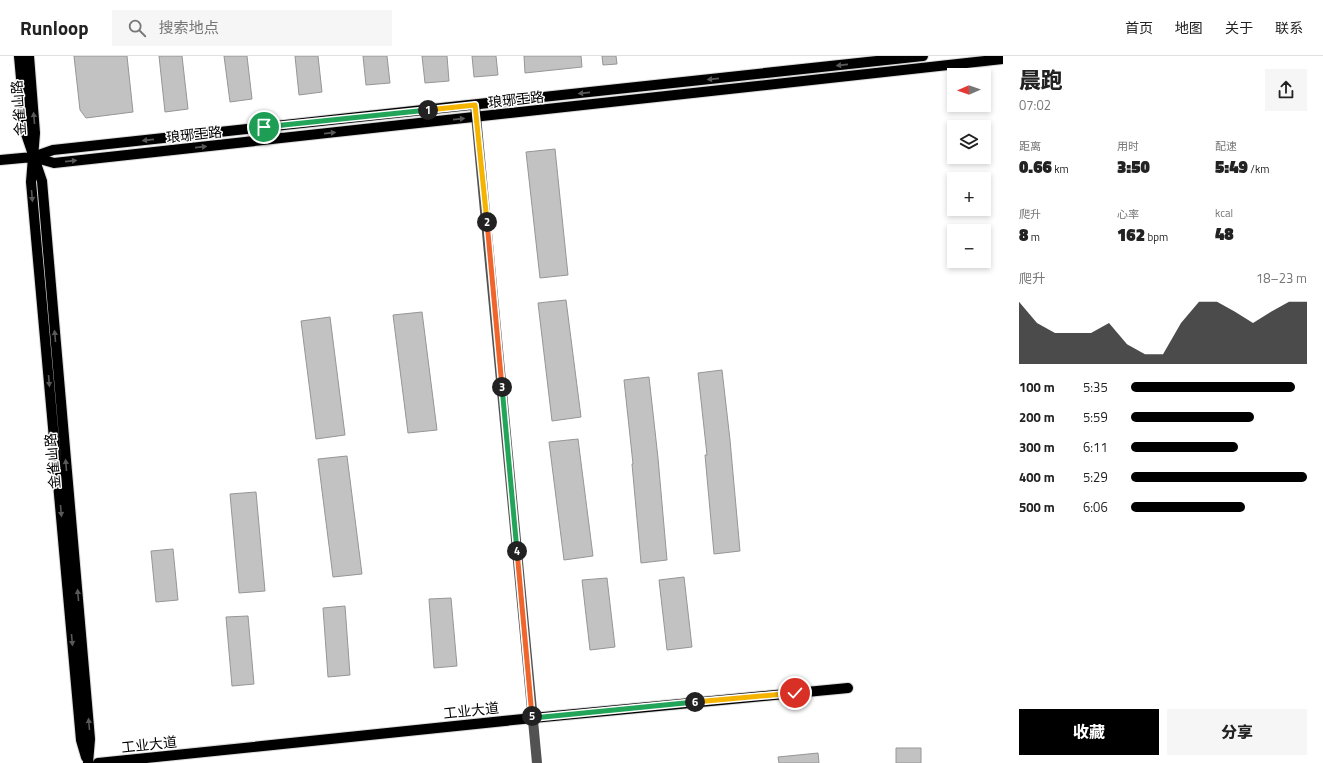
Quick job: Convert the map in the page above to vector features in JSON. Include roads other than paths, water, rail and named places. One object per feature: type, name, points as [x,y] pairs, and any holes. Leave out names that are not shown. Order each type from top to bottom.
[{"type":"main road","name":"金雀山路","points":[[19,56],[26,134],[42,181],[90,740],[88,763]]},
{"type":"main road","name":"金雀山路","points":[[29,56],[35,133],[33,157]]},
{"type":"main road","name":"琅琊王路","points":[[0,160],[33,157],[52,150],[923,56]]},
{"type":"main road","name":"琅琊王路","points":[[33,157],[54,163],[1003,59]]},
{"type":"main road","name":"工业大道","points":[[98,763],[533,718],[848,688]]},
{"type":"street","points":[[475,105],[537,763]]}]
